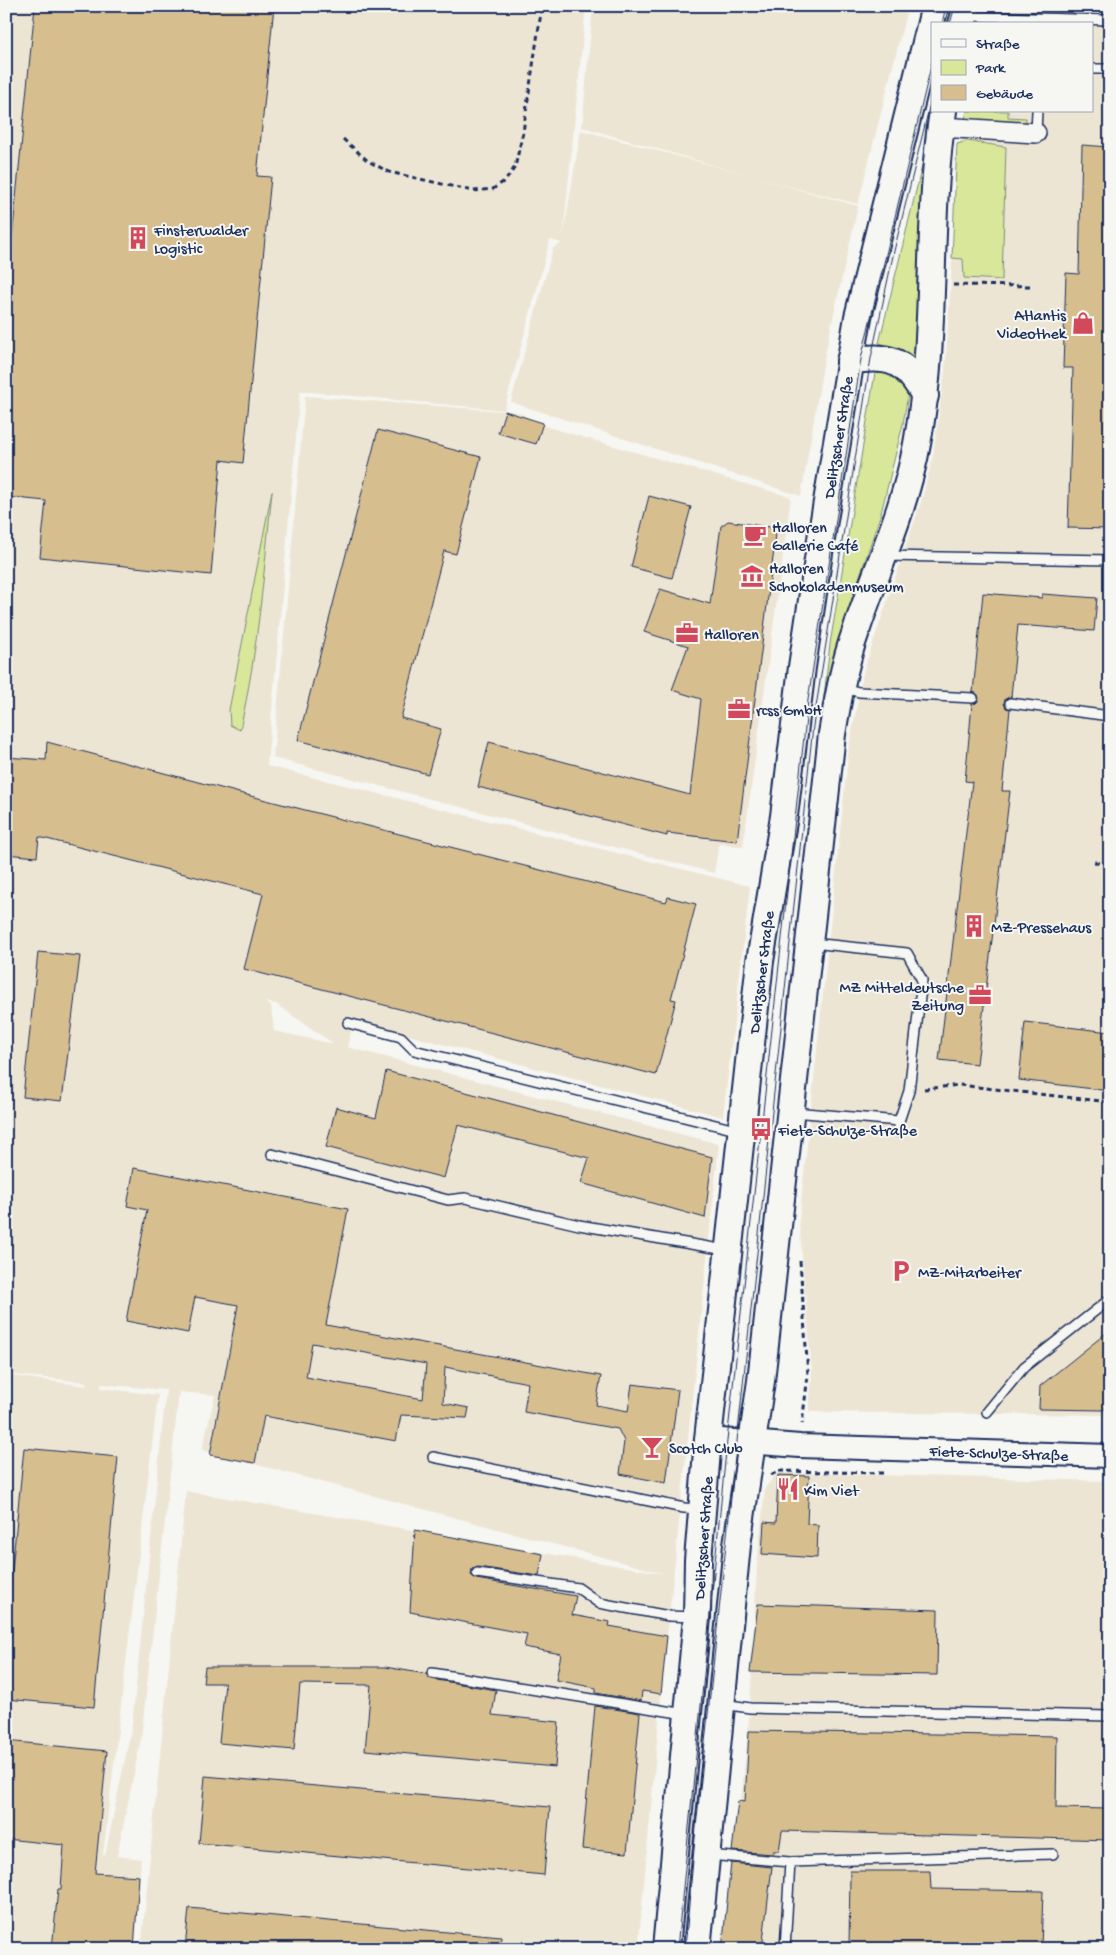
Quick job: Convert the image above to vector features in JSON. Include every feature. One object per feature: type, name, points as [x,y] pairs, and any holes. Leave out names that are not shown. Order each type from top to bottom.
[{"type":"main road","name":"Delitzscher Straße","points":[[666,1949],[697,1617],[698,1560],[708,1439],[760,961],[784,816],[802,667],[823,526],[850,361],[876,237],[935,6]]},
{"type":"main road","name":"Delitzscher Straße","points":[[696,1949],[737,1545],[752,1443],[791,1112],[832,734],[840,688],[855,632],[885,556],[906,490],[917,444],[929,361],[937,166],[942,119]]},
{"type":"main road","points":[[850,361],[885,358],[899,363],[910,371],[924,396]]},
{"type":"street","points":[[942,119],[1036,133]]},
{"type":"street","name":"Fiete-Schulze-Straße","points":[[708,1439],[800,1446],[1110,1456]]},
{"type":"lane","points":[[964,15],[1110,20]]},
{"type":"lane","points":[[1094,69],[1110,69]]},
{"type":"lane","points":[[1036,112],[1036,133]]},
{"type":"lane","points":[[885,556],[1110,560]]},
{"type":"lane","points":[[840,688],[859,692],[973,698]]},
{"type":"lane","points":[[1010,703],[1110,716]]},
{"type":"lane","points":[[809,942],[907,953],[922,980],[909,1091],[899,1121],[898,1132]]},
{"type":"lane","points":[[348,1022],[401,1037],[414,1050],[742,1132]]},
{"type":"lane","points":[[791,1112],[899,1121]]},
{"type":"lane","points":[[272,1154],[448,1200],[465,1198],[579,1225],[729,1250]]},
{"type":"lane","points":[[987,1412],[1024,1367],[1110,1299]]},
{"type":"lane","points":[[432,1457],[684,1508],[703,1510]]},
{"type":"lane","points":[[477,1572],[578,1588],[599,1603],[669,1616],[697,1617]]},
{"type":"lane","points":[[432,1673],[688,1714]]},
{"type":"lane","points":[[720,1704],[750,1708],[1110,1716]]},
{"type":"lane","points":[[705,1855],[790,1862],[1053,1854]]},
{"type":"lane","points":[[785,1949],[790,1862]]},
{"type":"path","points":[[343,139],[368,161],[389,172],[473,191],[493,189],[506,180],[515,167],[523,132],[542,6]]},
{"type":"path","points":[[932,284],[1033,286]]},
{"type":"path","points":[[1094,862],[1110,864]]},
{"type":"path","points":[[909,1091],[959,1084],[1110,1102]]},
{"type":"path","points":[[796,1471],[808,1375],[799,1259]]},
{"type":"shaded area","points":[[6,6],[586,6],[563,237],[581,130],[744,174],[582,127],[593,6],[908,6],[858,204],[760,179],[858,206],[825,354],[801,496],[511,402],[553,248],[562,243],[550,240],[504,410],[300,391],[267,766],[750,886],[723,1117],[354,1021],[347,1047],[719,1144],[665,1655],[638,1949],[141,1949],[186,1491],[666,1574],[202,1450],[215,1395],[179,1392],[141,1739],[117,1856],[141,1859],[135,1949],[6,1949],[6,1375],[86,1386],[86,1382],[6,1374]],"holes":[[[265,1002],[276,1004],[334,1044],[274,1031],[271,1006]],[[101,1384],[166,1390],[132,1725],[105,1856],[103,1855],[158,1395],[101,1388]]]},
{"type":"shaded area","points":[[992,6],[1110,6],[1110,1415],[809,1412],[812,1372],[799,1221],[849,747],[864,669],[922,499],[933,456],[945,371],[960,140],[966,112],[1094,112],[1094,22],[988,22]]},
{"type":"shaded area","points":[[305,396],[517,412],[548,427],[791,497],[743,847],[719,843],[714,873],[273,758]]},
{"type":"shaded area","points":[[776,1474],[1110,1481],[1110,1949],[727,1949],[750,1708],[757,1565],[765,1488]]},
{"type":"green space","points":[[967,112],[1008,112],[1008,117],[1026,118],[1026,125],[965,120]]},
{"type":"green space","points":[[930,133],[915,359],[894,347],[879,343]]},
{"type":"green space","points":[[968,141],[1006,147],[1002,280],[964,278],[963,259],[952,258],[957,144]]},
{"type":"green space","points":[[875,373],[899,375],[908,395],[903,424],[881,513],[838,641],[796,942],[830,644]]},
{"type":"green space","points":[[272,491],[256,641],[240,730],[230,725],[229,710]]},
{"type":"building","name":"Finsterwalder Logistic","points":[[35,6],[274,6],[257,176],[271,177],[243,463],[221,460],[211,575],[40,557],[46,501],[6,497],[6,299]]},
{"type":"building","points":[[1082,145],[1110,147],[1110,529],[1068,528],[1073,368],[1063,368],[1066,273],[1079,274]]},
{"type":"building","points":[[505,411],[543,423],[536,444],[498,433]]},
{"type":"building","points":[[378,430],[481,457],[456,554],[444,551],[401,718],[441,729],[428,774],[298,740]]},
{"type":"building","points":[[649,496],[691,507],[672,578],[631,567]]},
{"type":"building","points":[[728,521],[770,527],[776,534],[737,841],[667,833],[667,836],[478,787],[489,742],[690,795],[701,699],[672,690],[688,646],[644,632],[660,589],[710,604],[721,526]]},
{"type":"building","points":[[983,593],[1042,598],[1042,594],[1097,598],[1094,631],[1018,625],[1011,697],[1005,699],[1004,703],[1006,708],[1010,709],[1002,791],[1010,791],[977,1064],[939,1060],[972,782],[965,781],[972,704],[976,703],[979,699],[978,695],[973,692]]},
{"type":"building","points":[[47,742],[666,902],[668,897],[696,904],[671,999],[676,1000],[656,1075],[244,969],[263,894],[39,837],[37,857],[6,854],[6,757],[46,760]]},
{"type":"building","points":[[38,952],[80,956],[62,1101],[23,1097]]},
{"type":"building","points":[[1025,1022],[1110,1032],[1110,1091],[1019,1080]]},
{"type":"building","points":[[386,1071],[712,1157],[705,1218],[581,1183],[589,1158],[458,1125],[444,1178],[326,1147],[336,1107],[376,1118]]},
{"type":"building","points":[[134,1168],[348,1209],[326,1325],[601,1376],[596,1405],[628,1411],[632,1384],[678,1390],[666,1483],[620,1474],[624,1441],[618,1429],[524,1412],[528,1383],[445,1367],[443,1403],[469,1408],[467,1418],[401,1415],[396,1441],[264,1416],[255,1463],[210,1455],[238,1305],[195,1297],[188,1333],[126,1321],[147,1210],[127,1206]],"holes":[[[312,1343],[426,1364],[423,1399],[306,1377]]]},
{"type":"building","points":[[1110,1330],[1110,1405],[1103,1410],[1039,1409],[1040,1386]]},
{"type":"building","points":[[24,1448],[118,1457],[94,1707],[6,1699],[6,1630]]},
{"type":"building","points":[[778,1475],[809,1476],[807,1524],[818,1525],[817,1558],[762,1554],[764,1522],[776,1523]]},
{"type":"building","points":[[415,1530],[543,1554],[539,1576],[478,1567],[472,1569],[471,1575],[476,1579],[576,1596],[572,1615],[610,1622],[609,1626],[667,1636],[661,1694],[642,1691],[641,1701],[596,1693],[596,1688],[556,1680],[561,1654],[524,1647],[527,1634],[410,1612]]},
{"type":"building","points":[[758,1604],[938,1610],[937,1675],[750,1672]]},
{"type":"building","points":[[205,1667],[385,1667],[426,1674],[431,1679],[496,1690],[492,1715],[559,1722],[555,1767],[365,1750],[371,1685],[300,1684],[294,1750],[219,1743],[225,1683],[203,1683]]},
{"type":"building","points":[[595,1706],[640,1713],[627,1853],[582,1849]]},
{"type":"building","points":[[749,1731],[1057,1736],[1056,1808],[1110,1809],[1110,1840],[782,1831],[779,1851],[773,1851],[773,1854],[732,1851],[738,1801],[745,1802]]},
{"type":"building","points":[[6,1741],[107,1751],[95,1873],[139,1876],[134,1949],[52,1949],[58,1889],[61,1889],[64,1845],[6,1839]]},
{"type":"building","points":[[205,1776],[550,1807],[544,1875],[199,1843]]},
{"type":"building","points":[[731,1863],[772,1867],[762,1949],[722,1949]]},
{"type":"building","points":[[850,1871],[930,1871],[931,1889],[1043,1891],[1041,1949],[849,1949]]},
{"type":"building","points":[[189,1908],[501,1937],[500,1949],[185,1949]]},
{"type":"tram line","points":[[942,22],[946,6]]},
{"type":"tram line","points":[[951,22],[955,6]]},
{"type":"tram line","points":[[677,1949],[727,1441],[808,700],[861,359],[931,66]]},
{"type":"tram line","points":[[685,1949],[696,1827],[813,726],[871,358],[894,251],[931,100]]},
{"type":"place","name":"Finsterwalder Logistic","points":[[138,238]]},
{"type":"place","name":"Atlantis Videothek","points":[[1083,323]]},
{"type":"place","name":"Halloren Gallerie Café","points":[[755,535]]},
{"type":"place","name":"Halloren Schokoladenmuseum","points":[[752,576]]},
{"type":"place","name":"Halloren","points":[[687,633]]},
{"type":"place","name":"rcss GmbH","points":[[739,709]]},
{"type":"place","name":"MZ-Pressehaus","points":[[974,926]]},
{"type":"place","name":"MZ Mitteldeutsche Zeitung","points":[[980,995]]},
{"type":"place","name":"Fiete-Schulze-Straße","points":[[761,1129]]},
{"type":"place","name":"MZ-Mitarbeiter","points":[[901,1271]]},
{"type":"place","name":"Scotch Club","points":[[652,1447]]},
{"type":"place","name":"Kim Viet","points":[[788,1489]]}]
